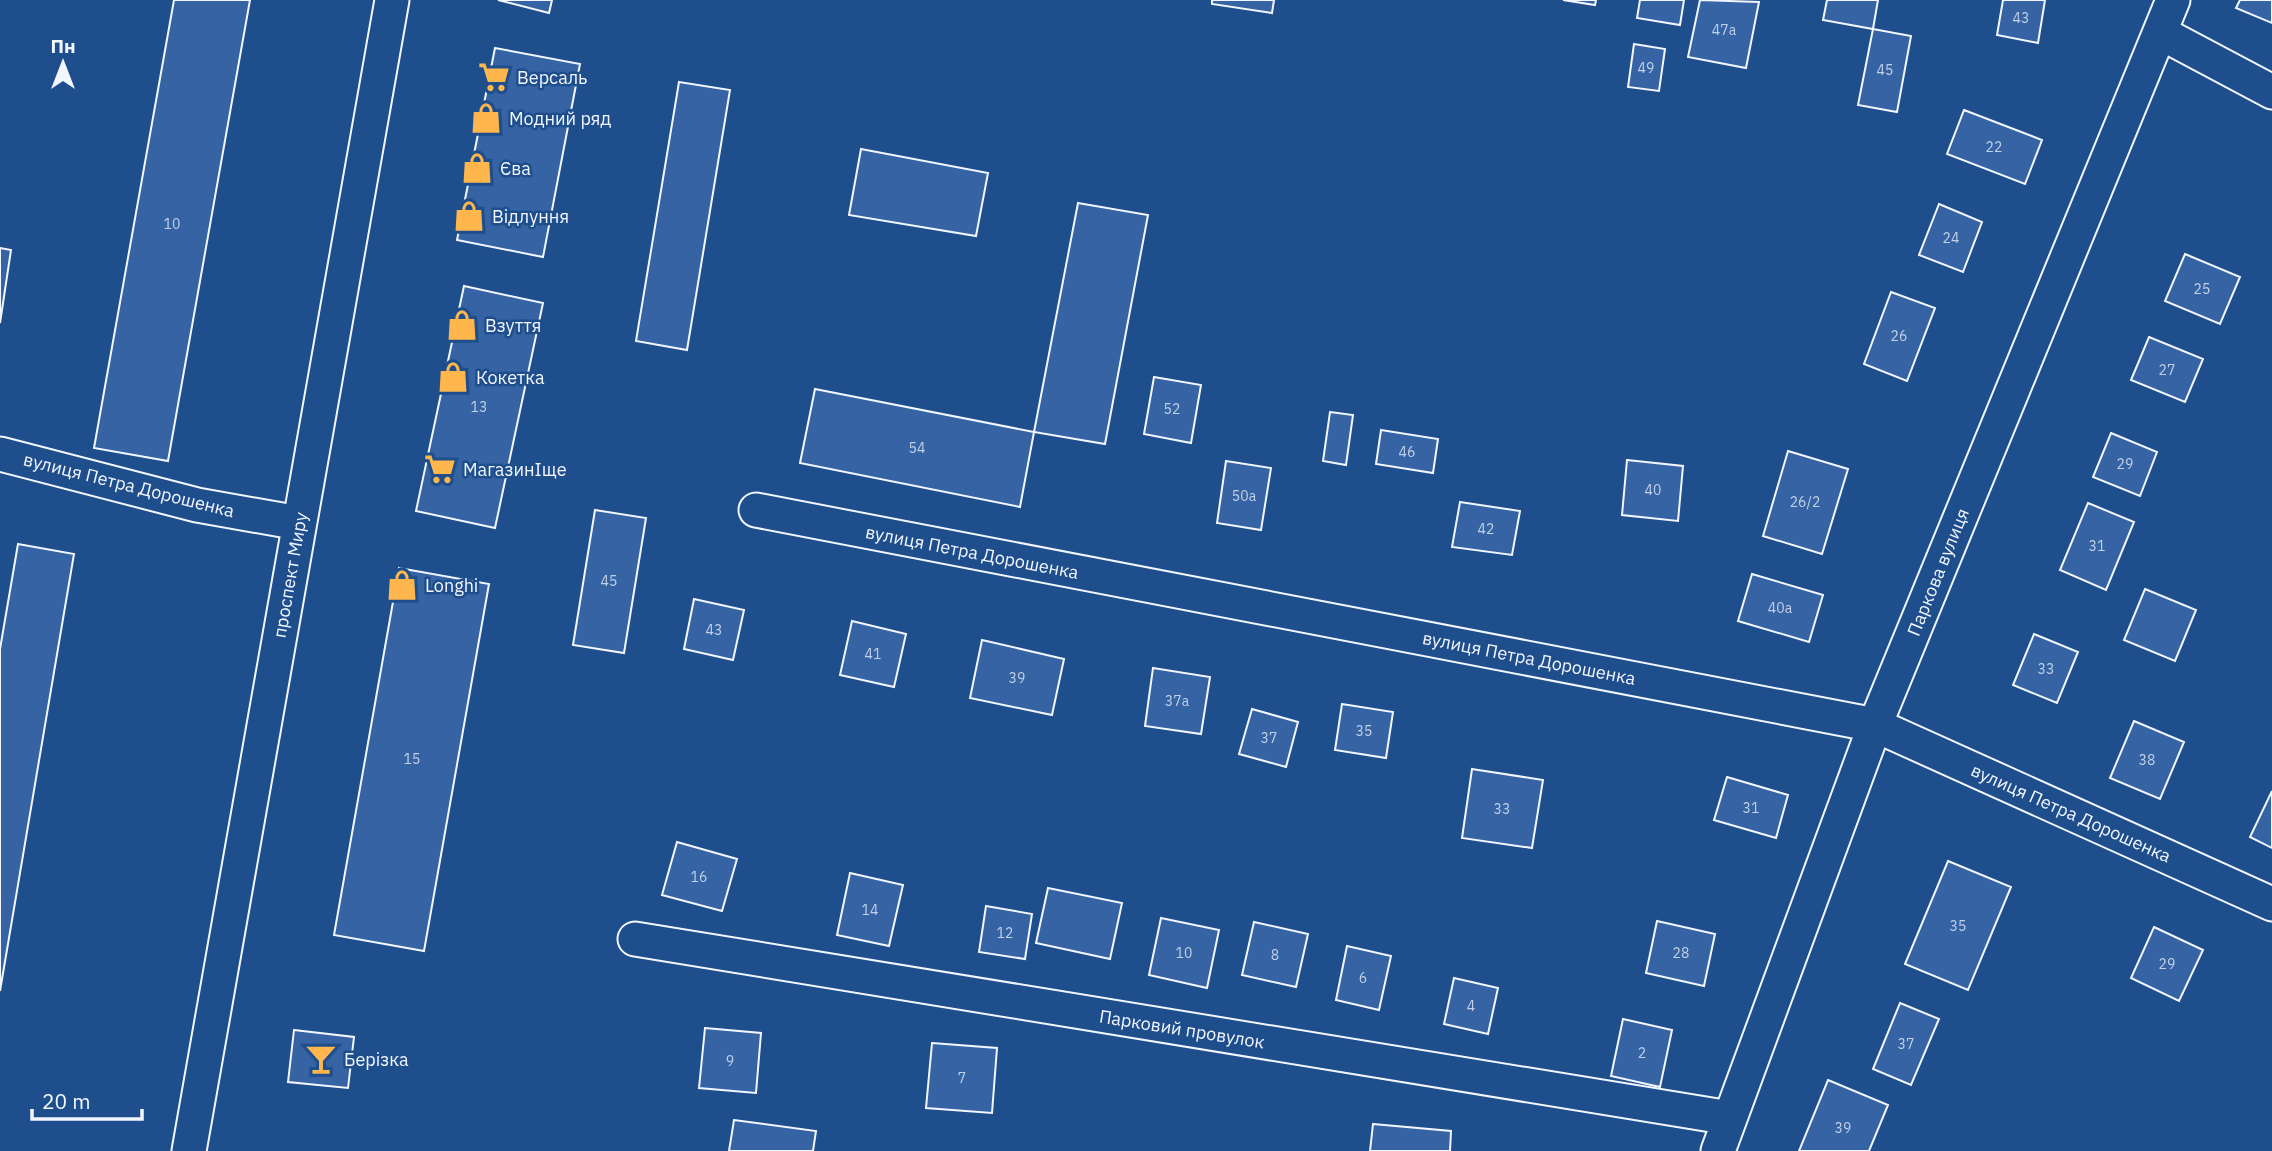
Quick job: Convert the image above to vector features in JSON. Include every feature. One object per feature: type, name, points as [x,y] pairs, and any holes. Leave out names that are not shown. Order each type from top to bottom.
[{"type":"street","name":"проспект Миру","points":[[190,1151],[392,0]]},
{"type":"street","name":"Паркова вулиця","points":[[1718,1151],[1875,724],[2173,0]]},
{"type":"street","points":[[2161,33],[2272,92]]},
{"type":"street","name":"вулиця Петра Дорошенка","points":[[0,454],[197,505],[299,523]]},
{"type":"street","name":"вулиця Петра Дорошенка","points":[[756,510],[1875,724],[2272,904]]},
{"type":"street","name":"Парковий провулок","points":[[635,939],[1730,1118]]},
{"type":"building","points":[[174,0],[250,0],[168,461],[94,448]]},
{"type":"building","points":[[498,0],[552,0],[549,13]]},
{"type":"building","points":[[1212,0],[1274,0],[1272,13],[1212,4]]},
{"type":"building","points":[[1563,0],[1596,0],[1595,5]]},
{"type":"building","points":[[1640,0],[1684,0],[1680,25],[1637,18]]},
{"type":"building","points":[[1700,0],[1759,2],[1746,68],[1688,57]]},
{"type":"building","points":[[1827,0],[1878,0],[1873,29],[1823,20]]},
{"type":"building","points":[[2003,0],[2045,0],[2038,43],[1997,35]]},
{"type":"building","points":[[2240,0],[2272,0],[2272,23],[2236,8]]},
{"type":"building","points":[[1873,29],[1911,36],[1897,112],[1858,105]]},
{"type":"building","points":[[1634,44],[1665,49],[1659,91],[1628,87]]},
{"type":"building","points":[[495,48],[580,64],[543,257],[457,240]]},
{"type":"building","points":[[679,82],[730,90],[687,350],[636,341]]},
{"type":"building","points":[[1964,110],[2042,140],[2025,184],[1947,154]]},
{"type":"building","points":[[861,149],[988,173],[976,236],[849,215]]},
{"type":"building","points":[[1078,203],[1148,215],[1105,444],[1034,432]]},
{"type":"building","points":[[1939,204],[1982,222],[1963,272],[1919,255]]},
{"type":"building","points":[[0,248],[11,250],[0,323]]},
{"type":"building","points":[[2185,254],[2240,277],[2220,324],[2165,301]]},
{"type":"building","points":[[464,286],[543,303],[495,528],[416,511]]},
{"type":"building","points":[[1891,292],[1935,308],[1907,381],[1864,364]]},
{"type":"building","points":[[2149,337],[2203,359],[2185,402],[2131,380]]},
{"type":"building","points":[[1154,377],[1201,385],[1191,443],[1144,434]]},
{"type":"building","points":[[815,389],[1034,432],[1020,507],[800,463]]},
{"type":"building","points":[[1330,412],[1353,415],[1346,465],[1323,461]]},
{"type":"building","points":[[1381,430],[1438,439],[1433,473],[1376,464]]},
{"type":"building","points":[[2111,433],[2157,452],[2140,496],[2093,477]]},
{"type":"building","points":[[1788,451],[1848,469],[1822,554],[1763,536]]},
{"type":"building","points":[[1627,460],[1683,466],[1678,521],[1622,515]]},
{"type":"building","points":[[1226,461],[1271,468],[1261,530],[1217,523]]},
{"type":"building","points":[[1460,502],[1520,511],[1512,555],[1452,547]]},
{"type":"building","points":[[2088,503],[2134,522],[2106,590],[2060,570]]},
{"type":"building","points":[[595,510],[646,518],[624,653],[573,645]]},
{"type":"building","points":[[18,544],[74,554],[0,991],[0,649]]},
{"type":"building","points":[[399,568],[489,584],[424,951],[334,935]]},
{"type":"building","points":[[1752,574],[1823,595],[1809,642],[1738,621]]},
{"type":"building","points":[[2145,589],[2196,610],[2175,661],[2124,640]]},
{"type":"building","points":[[694,599],[744,610],[733,660],[684,649]]},
{"type":"building","points":[[852,621],[906,634],[894,687],[840,675]]},
{"type":"building","points":[[2034,634],[2078,652],[2057,703],[2013,685]]},
{"type":"building","points":[[982,640],[1064,659],[1052,715],[970,698]]},
{"type":"building","points":[[1153,668],[1210,677],[1201,734],[1145,726]]},
{"type":"building","points":[[1342,704],[1393,712],[1386,758],[1335,750]]},
{"type":"building","points":[[1252,709],[1298,722],[1286,767],[1239,754]]},
{"type":"building","points":[[2134,721],[2184,742],[2160,799],[2110,778]]},
{"type":"building","points":[[1472,769],[1543,780],[1532,848],[1462,838]]},
{"type":"building","points":[[1727,777],[1788,795],[1776,838],[1714,820]]},
{"type":"building","points":[[2272,791],[2272,848],[2250,837]]},
{"type":"building","points":[[677,842],[737,859],[722,911],[662,895]]},
{"type":"building","points":[[1948,861],[2011,887],[1968,990],[1905,964]]},
{"type":"building","points":[[850,873],[903,885],[889,946],[837,935]]},
{"type":"building","points":[[1048,888],[1122,903],[1110,959],[1036,943]]},
{"type":"building","points":[[986,906],[1032,914],[1025,959],[979,952]]},
{"type":"building","points":[[1161,918],[1219,930],[1207,988],[1149,975]]},
{"type":"building","points":[[1657,921],[1715,934],[1704,986],[1646,973]]},
{"type":"building","points":[[1254,922],[1308,934],[1296,987],[1242,975]]},
{"type":"building","points":[[2154,927],[2203,950],[2179,1001],[2131,978]]},
{"type":"building","points":[[1347,946],[1391,956],[1379,1010],[1336,1000]]},
{"type":"building","points":[[1454,978],[1498,988],[1488,1034],[1444,1024]]},
{"type":"building","points":[[1900,1003],[1939,1019],[1911,1085],[1873,1069]]},
{"type":"building","points":[[1623,1019],[1672,1030],[1660,1087],[1611,1076]]},
{"type":"building","points":[[705,1028],[761,1033],[756,1093],[699,1088]]},
{"type":"building","name":"Берізка","points":[[294,1030],[354,1037],[348,1088],[288,1082]]},
{"type":"building","points":[[932,1043],[997,1048],[992,1113],[926,1108]]},
{"type":"building","points":[[1828,1080],[1888,1105],[1869,1151],[1799,1151]]},
{"type":"building","points":[[734,1120],[816,1131],[813,1151],[729,1151]]},
{"type":"building","points":[[1373,1124],[1451,1131],[1450,1151],[1370,1151]]},
{"type":"place","name":"Версаль","points":[[494,77]]},
{"type":"place","name":"Модний ряд","points":[[486,118]]},
{"type":"place","name":"Єва","points":[[477,168]]},
{"type":"place","name":"Відлуння","points":[[469,216]]},
{"type":"place","name":"Взуття","points":[[462,325]]},
{"type":"place","name":"Кокетка","points":[[453,377]]},
{"type":"place","name":"МагазинІще","points":[[440,469]]},
{"type":"place","name":"Longhi","points":[[402,585]]},
{"type":"place","name":"Берізка","points":[[321,1059]]}]
